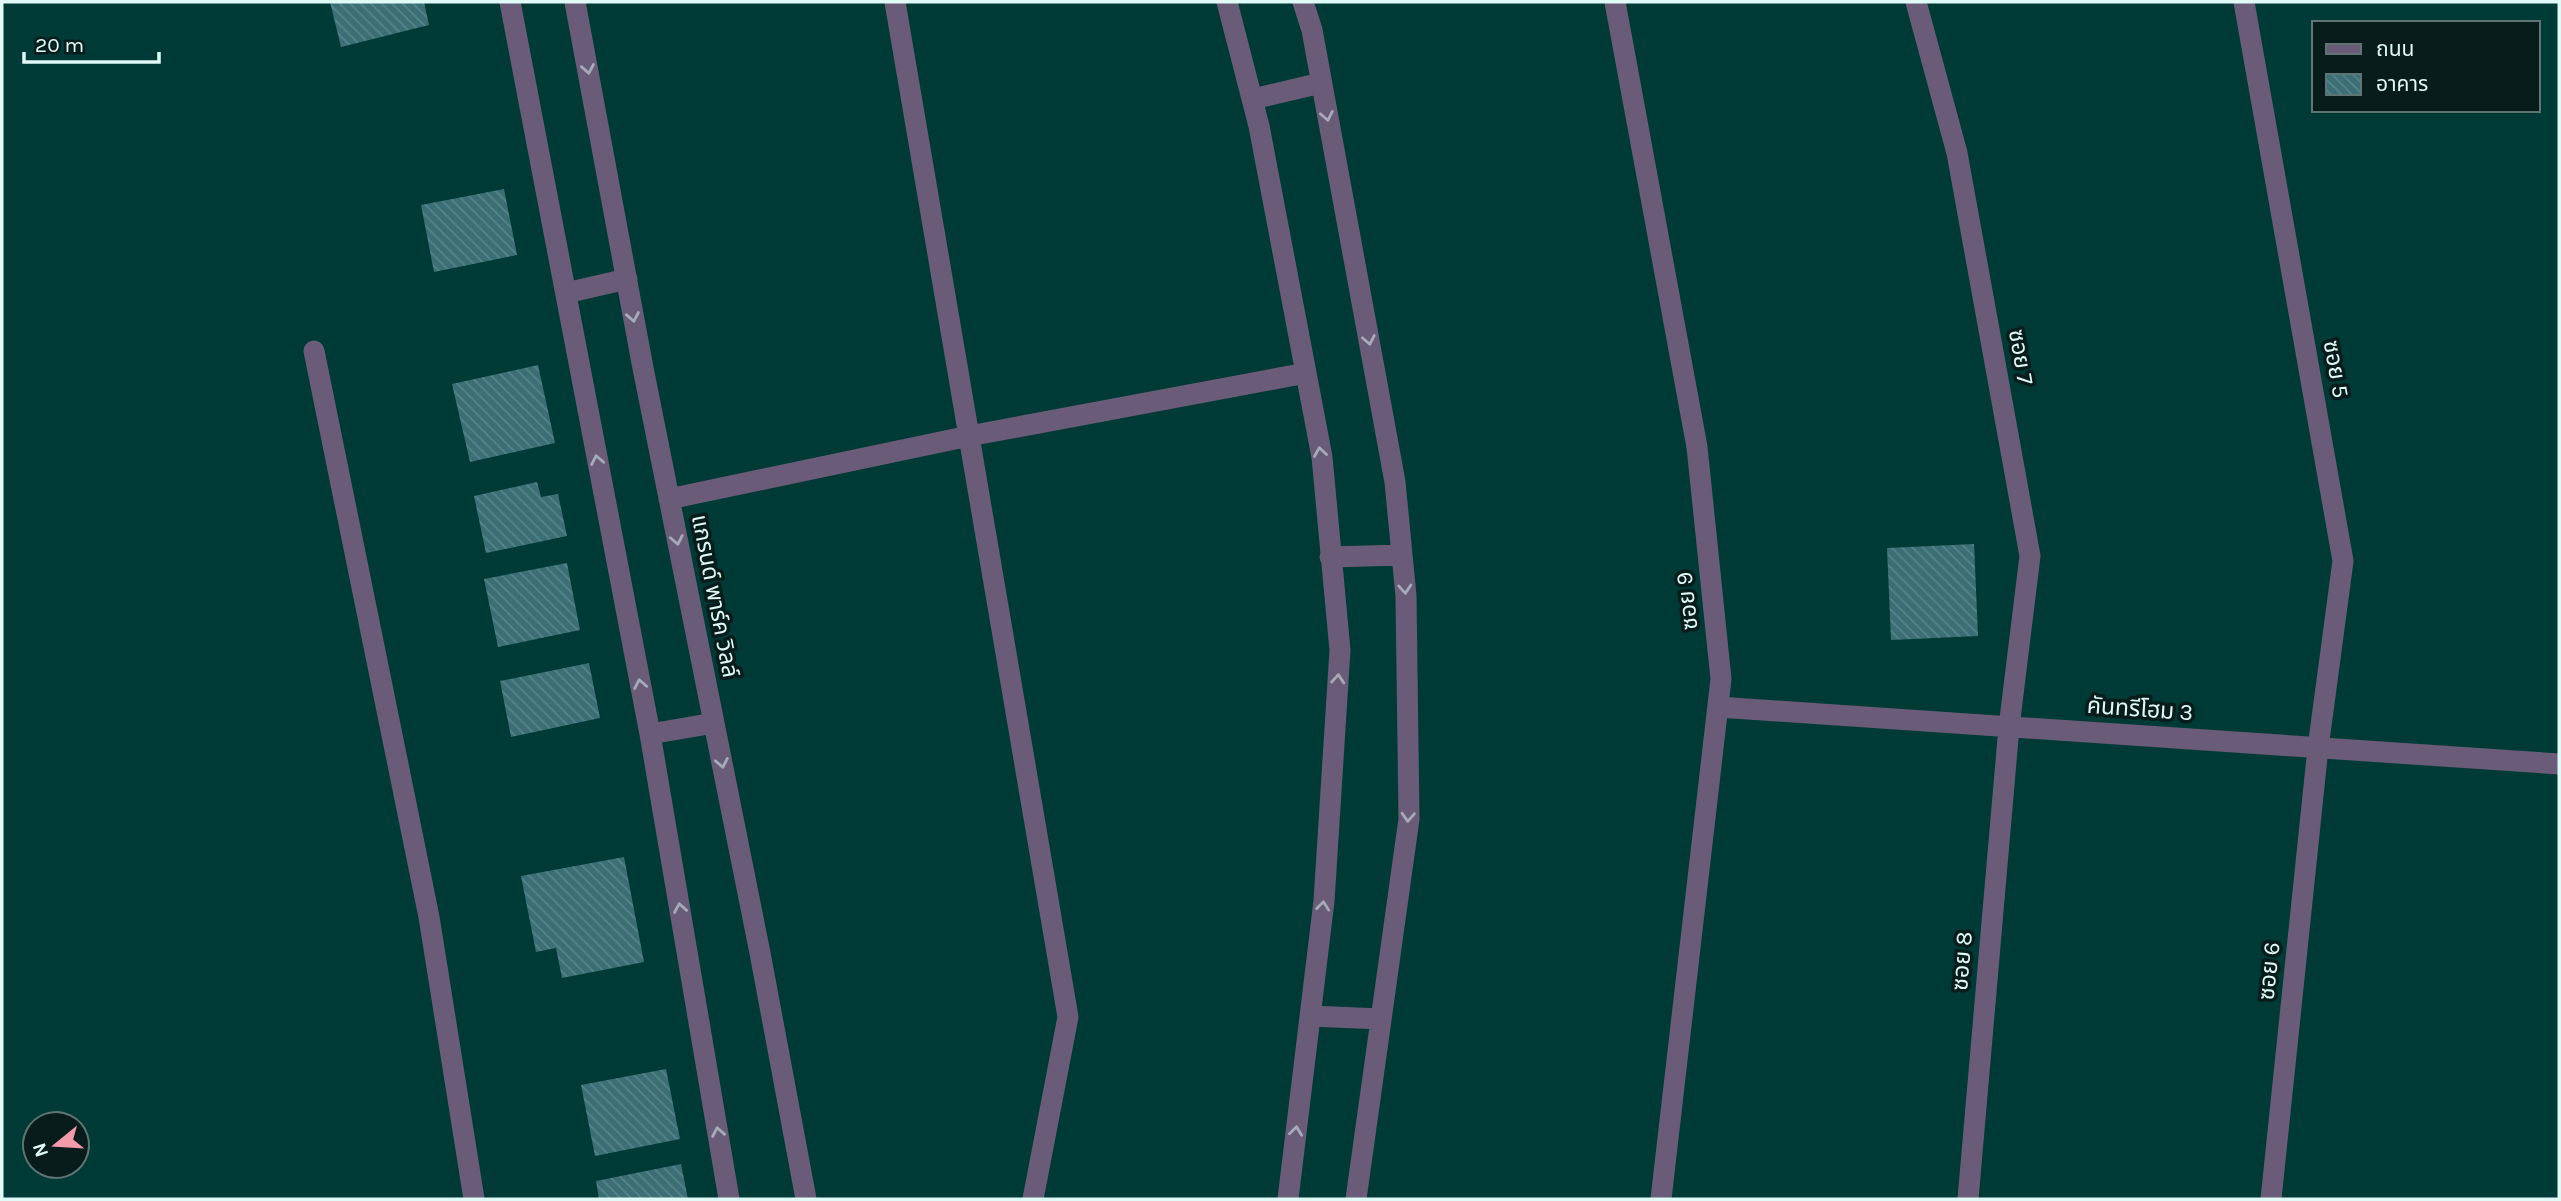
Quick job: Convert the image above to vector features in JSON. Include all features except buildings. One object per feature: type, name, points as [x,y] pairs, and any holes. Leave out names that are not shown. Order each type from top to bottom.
[{"type":"street","points":[[510,2],[650,734],[729,1199]]},
{"type":"street","name":"แกรนด์ พาร์ค วิลล์","points":[[575,2],[806,1199]]},
{"type":"street","points":[[895,2],[1068,1017],[1033,1199]]},
{"type":"street","points":[[1227,2],[1253,99],[1322,457],[1340,650],[1324,901],[1288,1199]]},
{"type":"street","points":[[1303,2],[1311,30],[1395,482],[1406,596],[1409,818],[1356,1199]]},
{"type":"street","name":"ซอย 9","points":[[1615,2],[1697,447],[1721,679],[1661,1199]]},
{"type":"street","name":"ซอย 7","points":[[1916,2],[1957,153],[2030,556],[2009,727]]},
{"type":"street","name":"ซอย 5","points":[[2244,2],[2343,561],[2318,748]]},
{"type":"street","points":[[1253,99],[1321,83]]},
{"type":"street","points":[[566,293],[627,279]]},
{"type":"street","points":[[314,351],[429,917],[474,1199]]},
{"type":"street","points":[[669,499],[969,436],[1306,373]]},
{"type":"street","points":[[1330,557],[1402,555]]},
{"type":"street","name":"คันทรีโฮม 3","points":[[1718,707],[2559,764]]},
{"type":"street","points":[[650,734],[714,723]]},
{"type":"street","name":"ซอย 8","points":[[1968,1199],[2009,727]]},
{"type":"street","name":"ซอย 6","points":[[2271,1199],[2318,748]]},
{"type":"street","points":[[1310,1016],[1381,1019]]}]
